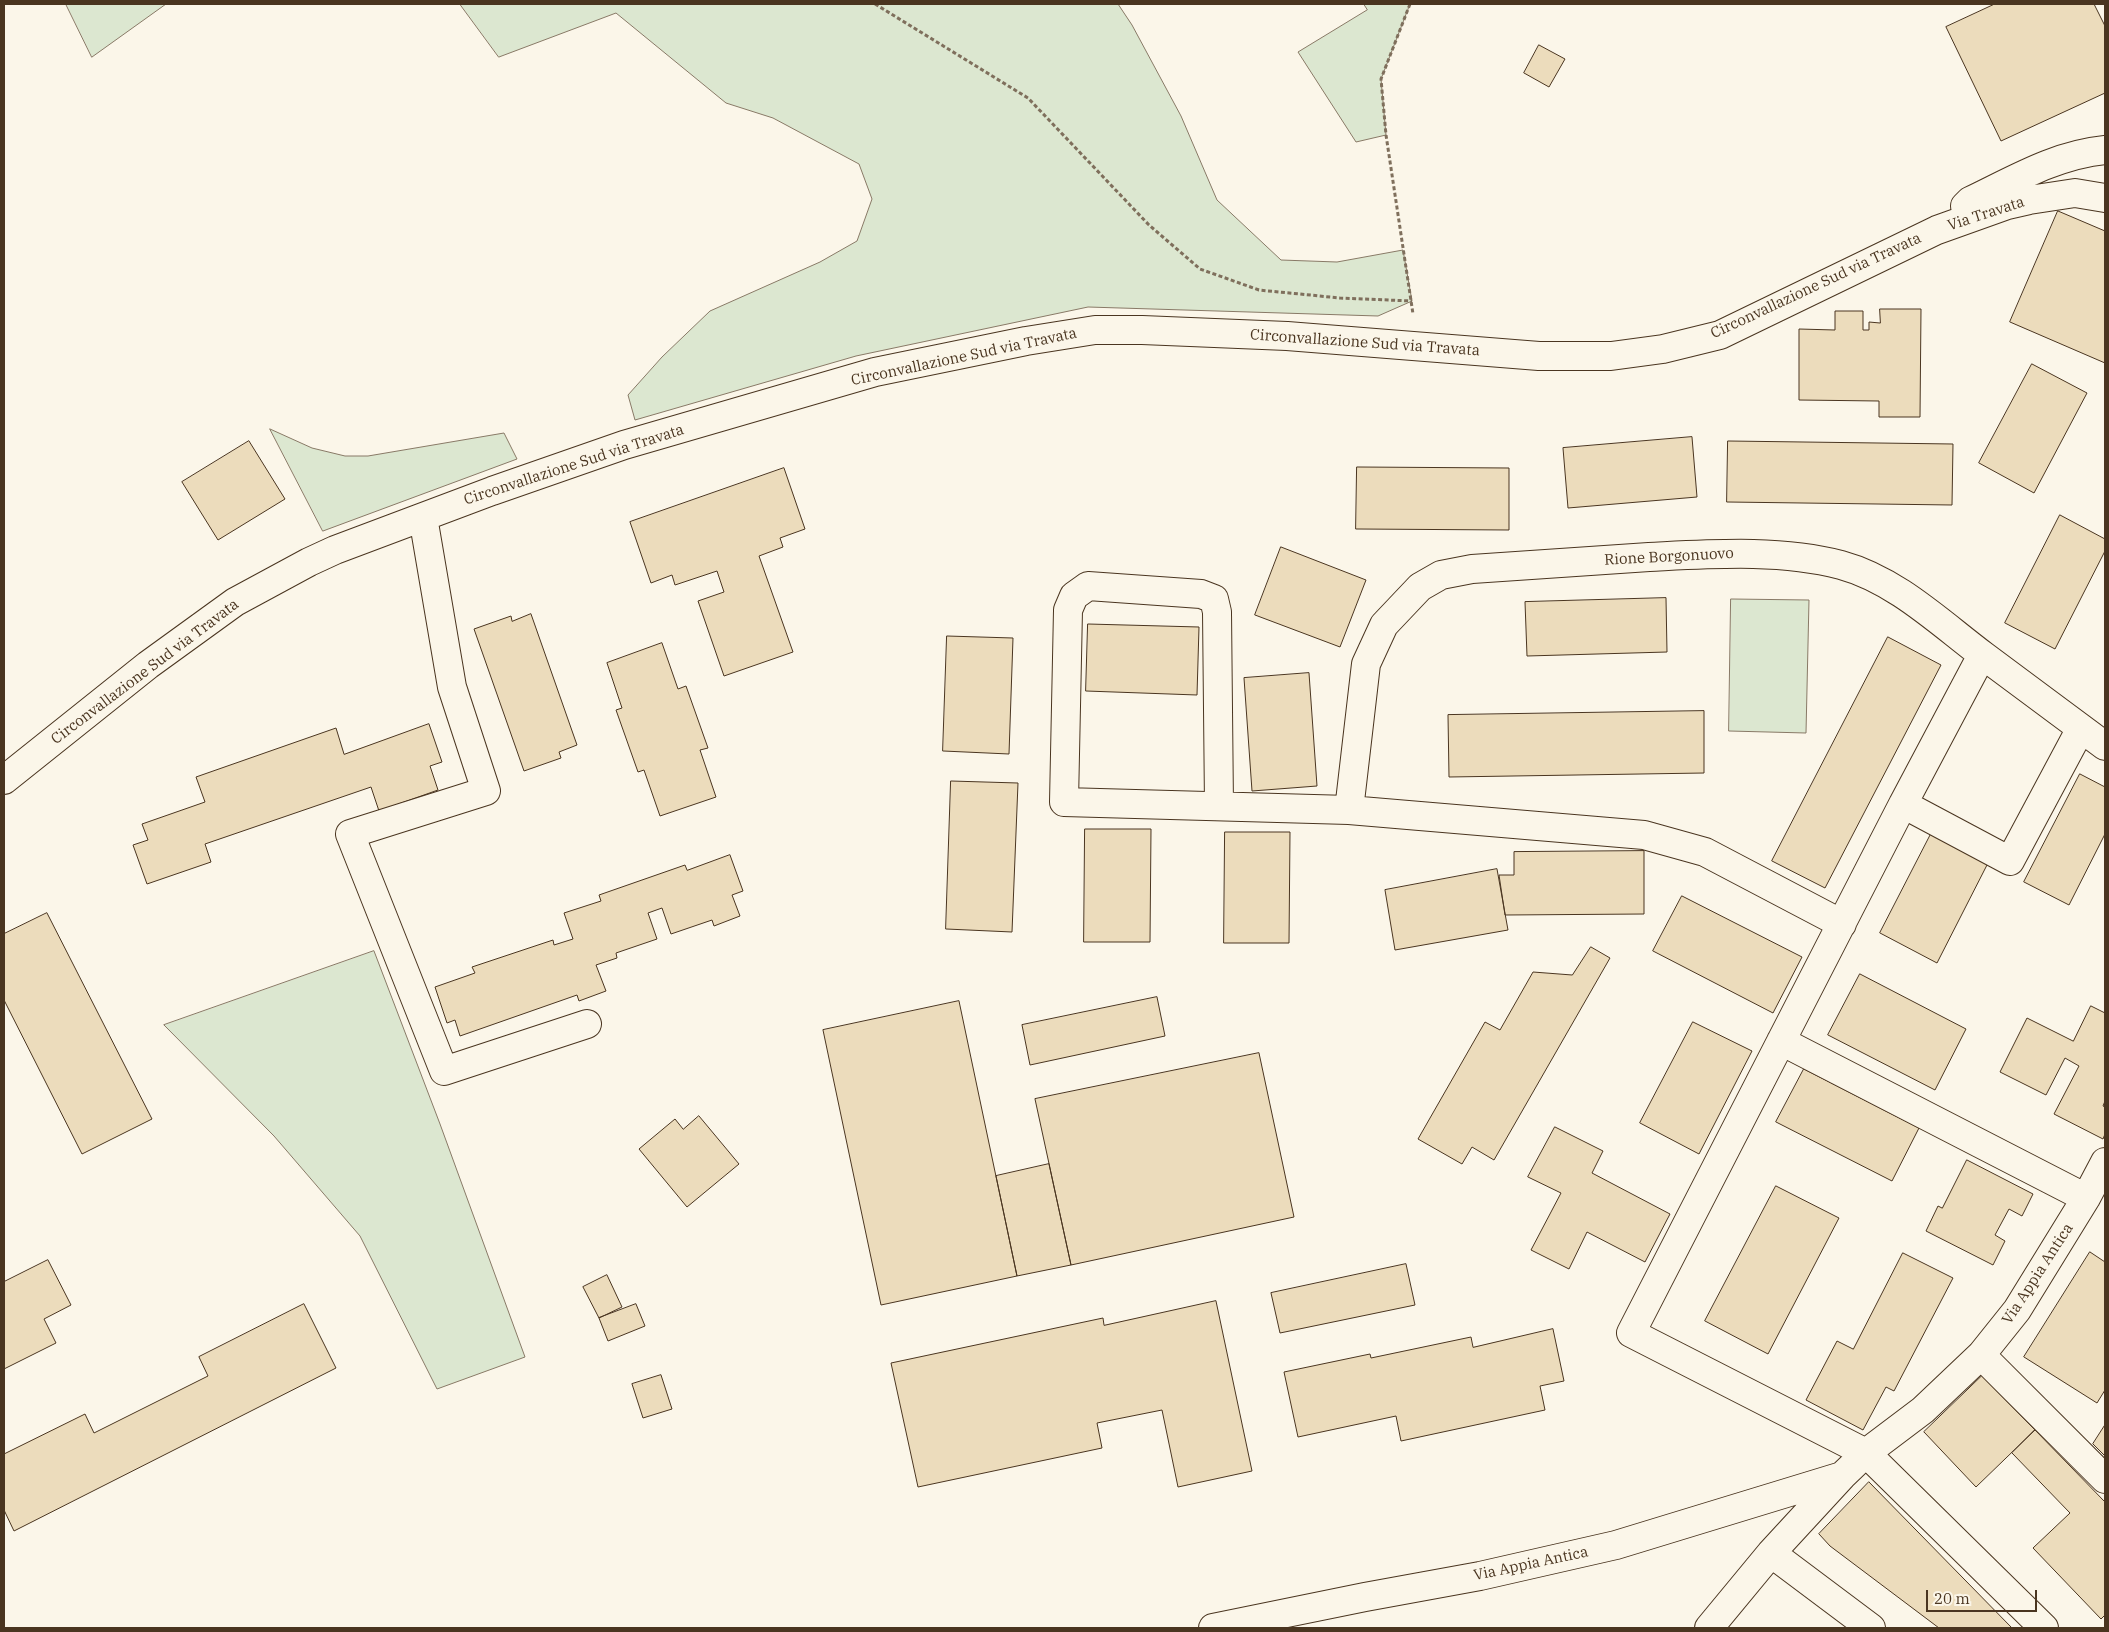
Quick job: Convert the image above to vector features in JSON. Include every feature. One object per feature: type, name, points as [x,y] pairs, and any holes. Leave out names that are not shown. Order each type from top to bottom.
[{"type":"street","name":"Via Travata","points":[[1937,230],[1970,201],[2055,160],[2084,152],[2105,150]]},
{"type":"street","name":"Via Travata","points":[[1937,230],[2007,205],[2029,200],[2075,193],[2105,198]]},
{"type":"street","name":"Circonvallazione Sud via Travata","points":[[4,780],[148,665],[234,602],[326,554],[492,491],[624,445],[875,372],[1026,341],[1096,330],[1287,336],[1539,356],[1611,356],[1663,350],[1720,335],[1937,230]]},
{"type":"street","points":[[423,517],[452,687],[486,791],[350,834],[444,1071],[586,1024]]},
{"type":"street","name":"Rione Borgonuovo","points":[[1349,810],[1366,664],[1384,624],[1420,587],[1441,575],[1472,569],[1701,554],[1792,557],[1842,565],[1876,580],[1923,607],[1982,655],[2105,746]]},
{"type":"street","points":[[1219,806],[1217,612],[1214,599],[1201,594],[1088,586],[1074,596],[1068,610],[1064,802],[1349,810],[1644,836],[1705,852],[1842,924]]},
{"type":"street","points":[[1982,655],[1903,804],[1631,1333],[1866,1454],[2044,1628]]},
{"type":"street","points":[[1903,804],[2010,861],[2081,728]]},
{"type":"street","points":[[1781,1042],[2086,1198]]},
{"type":"street","name":"Via Appia Antica","points":[[1709,1628],[1771,1553],[1842,1476],[1866,1454],[1923,1410],[1981,1355],[2017,1310],[2086,1198],[2105,1162]]},
{"type":"street","points":[[1981,1355],[2105,1479]]},
{"type":"street","name":"Via Appia Antica","points":[[1213,1628],[1365,1596],[1480,1576],[1616,1545],[1842,1476]]},
{"type":"street","points":[[1771,1553],[1871,1628]]},
{"type":"path","points":[[875,4],[1028,98],[1149,225],[1200,269],[1259,290],[1340,298],[1412,301]]},
{"type":"path","points":[[1410,4],[1381,79],[1386,135],[1418,347]]},
{"type":"green space","points":[[66,4],[166,4],[92,57]]},
{"type":"green space","points":[[460,4],[1118,4],[1132,25],[1181,116],[1217,200],[1281,260],[1337,262],[1403,250],[1412,301],[1378,316],[1088,307],[856,356],[635,420],[628,395],[662,357],[710,311],[820,262],[857,241],[872,199],[859,164],[773,118],[726,103],[616,13],[499,57]]},
{"type":"green space","points":[[1364,4],[1410,4],[1381,79],[1386,135],[1356,142],[1298,52],[1367,10]]},
{"type":"green space","points":[[270,429],[312,448],[345,456],[368,456],[504,433],[517,459],[323,531]]},
{"type":"green space","points":[[1731,599],[1809,600],[1806,733],[1729,731]]},
{"type":"green space","points":[[374,951],[440,1124],[525,1357],[437,1389],[360,1236],[274,1136],[164,1025]]},
{"type":"building","points":[[1995,4],[2094,4],[2105,26],[2105,93],[2001,141],[1946,27]]},
{"type":"building","points":[[1539,45],[1565,59],[1549,87],[1524,73]]},
{"type":"building","points":[[2058,211],[2105,231],[2105,363],[2010,322]]},
{"type":"building","points":[[1880,309],[1921,309],[1920,417],[1879,417],[1879,401],[1799,400],[1799,329],[1835,330],[1835,311],[1863,311],[1863,330],[1869,330],[1869,322],[1880,323]]},
{"type":"building","points":[[2032,364],[2087,393],[2034,493],[1979,463]]},
{"type":"building","points":[[1692,437],[1697,497],[1568,508],[1563,448]]},
{"type":"building","points":[[249,441],[285,499],[218,540],[182,482]]},
{"type":"building","points":[[1728,441],[1953,444],[1952,505],[1727,502]]},
{"type":"building","points":[[1357,467],[1509,468],[1509,530],[1356,529]]},
{"type":"building","points":[[784,468],[805,529],[780,538],[783,547],[759,556],[793,652],[724,676],[698,601],[724,592],[717,571],[675,585],[672,575],[651,583],[630,522]]},
{"type":"building","points":[[2060,515],[2105,539],[2105,551],[2055,649],[2005,623]]},
{"type":"building","points":[[1281,547],[1366,580],[1340,647],[1255,615]]},
{"type":"building","points":[[1666,598],[1667,652],[1527,656],[1525,602]]},
{"type":"building","points":[[531,614],[577,745],[559,752],[561,758],[524,771],[474,629],[511,616],[512,621]]},
{"type":"building","points":[[1088,624],[1199,627],[1197,695],[1086,691]]},
{"type":"building","points":[[947,636],[1013,638],[1009,754],[943,751]]},
{"type":"building","points":[[1888,637],[1941,665],[1825,888],[1772,861]]},
{"type":"building","points":[[662,643],[678,689],[686,686],[708,748],[700,750],[716,797],[660,816],[644,770],[638,772],[616,710],[622,708],[607,663]]},
{"type":"building","points":[[1309,673],[1317,786],[1252,791],[1244,678]]},
{"type":"building","points":[[1704,711],[1704,773],[1449,777],[1448,715]]},
{"type":"building","points":[[429,724],[442,762],[430,766],[438,790],[379,811],[371,787],[205,844],[211,862],[147,884],[133,845],[148,840],[142,824],[205,802],[196,777],[336,728],[344,754]]},
{"type":"building","points":[[2080,774],[2105,787],[2105,834],[2069,905],[2024,882]]},
{"type":"building","points":[[951,781],[1018,783],[1012,932],[946,929]]},
{"type":"building","points":[[1085,829],[1151,829],[1150,942],[1084,942]]},
{"type":"building","points":[[1225,832],[1290,832],[1289,943],[1224,943]]},
{"type":"building","points":[[1931,834],[1988,863],[1937,963],[1880,933]]},
{"type":"building","points":[[1644,851],[1644,914],[1505,915],[1499,875],[1514,875],[1514,852]]},
{"type":"building","points":[[730,855],[743,891],[732,895],[740,916],[714,926],[712,920],[671,934],[662,908],[648,913],[657,939],[616,953],[617,958],[596,965],[606,991],[579,1001],[577,995],[460,1036],[455,1020],[447,1023],[435,987],[475,973],[472,967],[553,940],[554,945],[573,939],[564,913],[601,901],[599,895],[685,865],[687,870]]},
{"type":"building","points":[[1497,869],[1508,930],[1395,950],[1385,890]]},
{"type":"building","points":[[1682,896],[1802,957],[1773,1013],[1653,951]]},
{"type":"building","points":[[47,913],[152,1119],[82,1154],[4,1000],[4,934]]},
{"type":"building","points":[[1591,947],[1610,958],[1494,1160],[1472,1147],[1462,1164],[1418,1139],[1485,1022],[1500,1030],[1533,972],[1572,975]]},
{"type":"building","points":[[1860,974],[1966,1029],[1935,1090],[1828,1035]]},
{"type":"building","points":[[1157,997],[1165,1036],[1030,1065],[1022,1025]]},
{"type":"building","points":[[959,1001],[1017,1276],[881,1305],[823,1030]]},
{"type":"building","points":[[2091,1006],[2105,1013],[2105,1101],[2103,1106],[2105,1107],[2105,1134],[2103,1139],[2054,1114],[2079,1066],[2065,1058],[2046,1095],[2000,1072],[2027,1018],[2073,1041]]},
{"type":"building","points":[[1693,1022],[1752,1051],[1699,1154],[1640,1123]]},
{"type":"building","points":[[1259,1053],[1294,1217],[1071,1265],[1035,1099]]},
{"type":"building","points":[[1804,1069],[1919,1128],[1892,1181],[1776,1122]]},
{"type":"building","points":[[699,1116],[739,1164],[687,1207],[639,1149],[675,1119],[683,1129]]},
{"type":"building","points":[[1555,1127],[1603,1151],[1592,1173],[1670,1214],[1645,1262],[1587,1232],[1569,1269],[1531,1250],[1561,1193],[1528,1177]]},
{"type":"building","points":[[1967,1160],[2033,1194],[2022,1216],[2009,1209],[1995,1235],[2005,1241],[1993,1265],[1926,1231],[1938,1206],[1942,1208]]},
{"type":"building","points":[[1049,1164],[1071,1265],[1017,1276],[996,1176]]},
{"type":"building","points":[[1776,1186],[1839,1218],[1768,1354],[1705,1321]]},
{"type":"building","points":[[2090,1252],[2105,1262],[2105,1390],[2097,1403],[2024,1357]]},
{"type":"building","points":[[1903,1253],[1953,1278],[1894,1391],[1886,1387],[1863,1430],[1806,1400],[1837,1341],[1853,1349]]},
{"type":"building","points":[[48,1260],[71,1305],[44,1319],[56,1343],[4,1369],[4,1282]]},
{"type":"building","points":[[1406,1264],[1415,1305],[1280,1333],[1271,1293]]},
{"type":"building","points":[[607,1275],[622,1307],[599,1318],[583,1287]]},
{"type":"building","points":[[1216,1301],[1252,1471],[1178,1487],[1162,1410],[1097,1423],[1102,1448],[918,1487],[891,1363],[1103,1318],[1104,1325]]},
{"type":"building","points":[[304,1304],[336,1368],[14,1531],[4,1510],[4,1454],[85,1414],[94,1433],[208,1376],[199,1357]]},
{"type":"building","points":[[636,1304],[645,1326],[608,1341],[599,1318]]},
{"type":"building","points":[[1553,1329],[1564,1381],[1540,1386],[1545,1410],[1401,1441],[1396,1416],[1298,1437],[1284,1372],[1370,1354],[1371,1358],[1471,1337],[1473,1347]]},
{"type":"building","points":[[661,1375],[672,1409],[643,1418],[632,1384]]},
{"type":"building","points":[[1982,1376],[2035,1430],[1976,1487],[1924,1432]]},
{"type":"building","points":[[2105,1425],[2105,1456],[2093,1444]]},
{"type":"building","points":[[2035,1430],[2105,1502],[2105,1615],[2101,1619],[2033,1548],[2070,1513],[2012,1453]]},
{"type":"building","points":[[1869,1482],[2012,1628],[1939,1628],[1830,1546],[1819,1534]]}]
